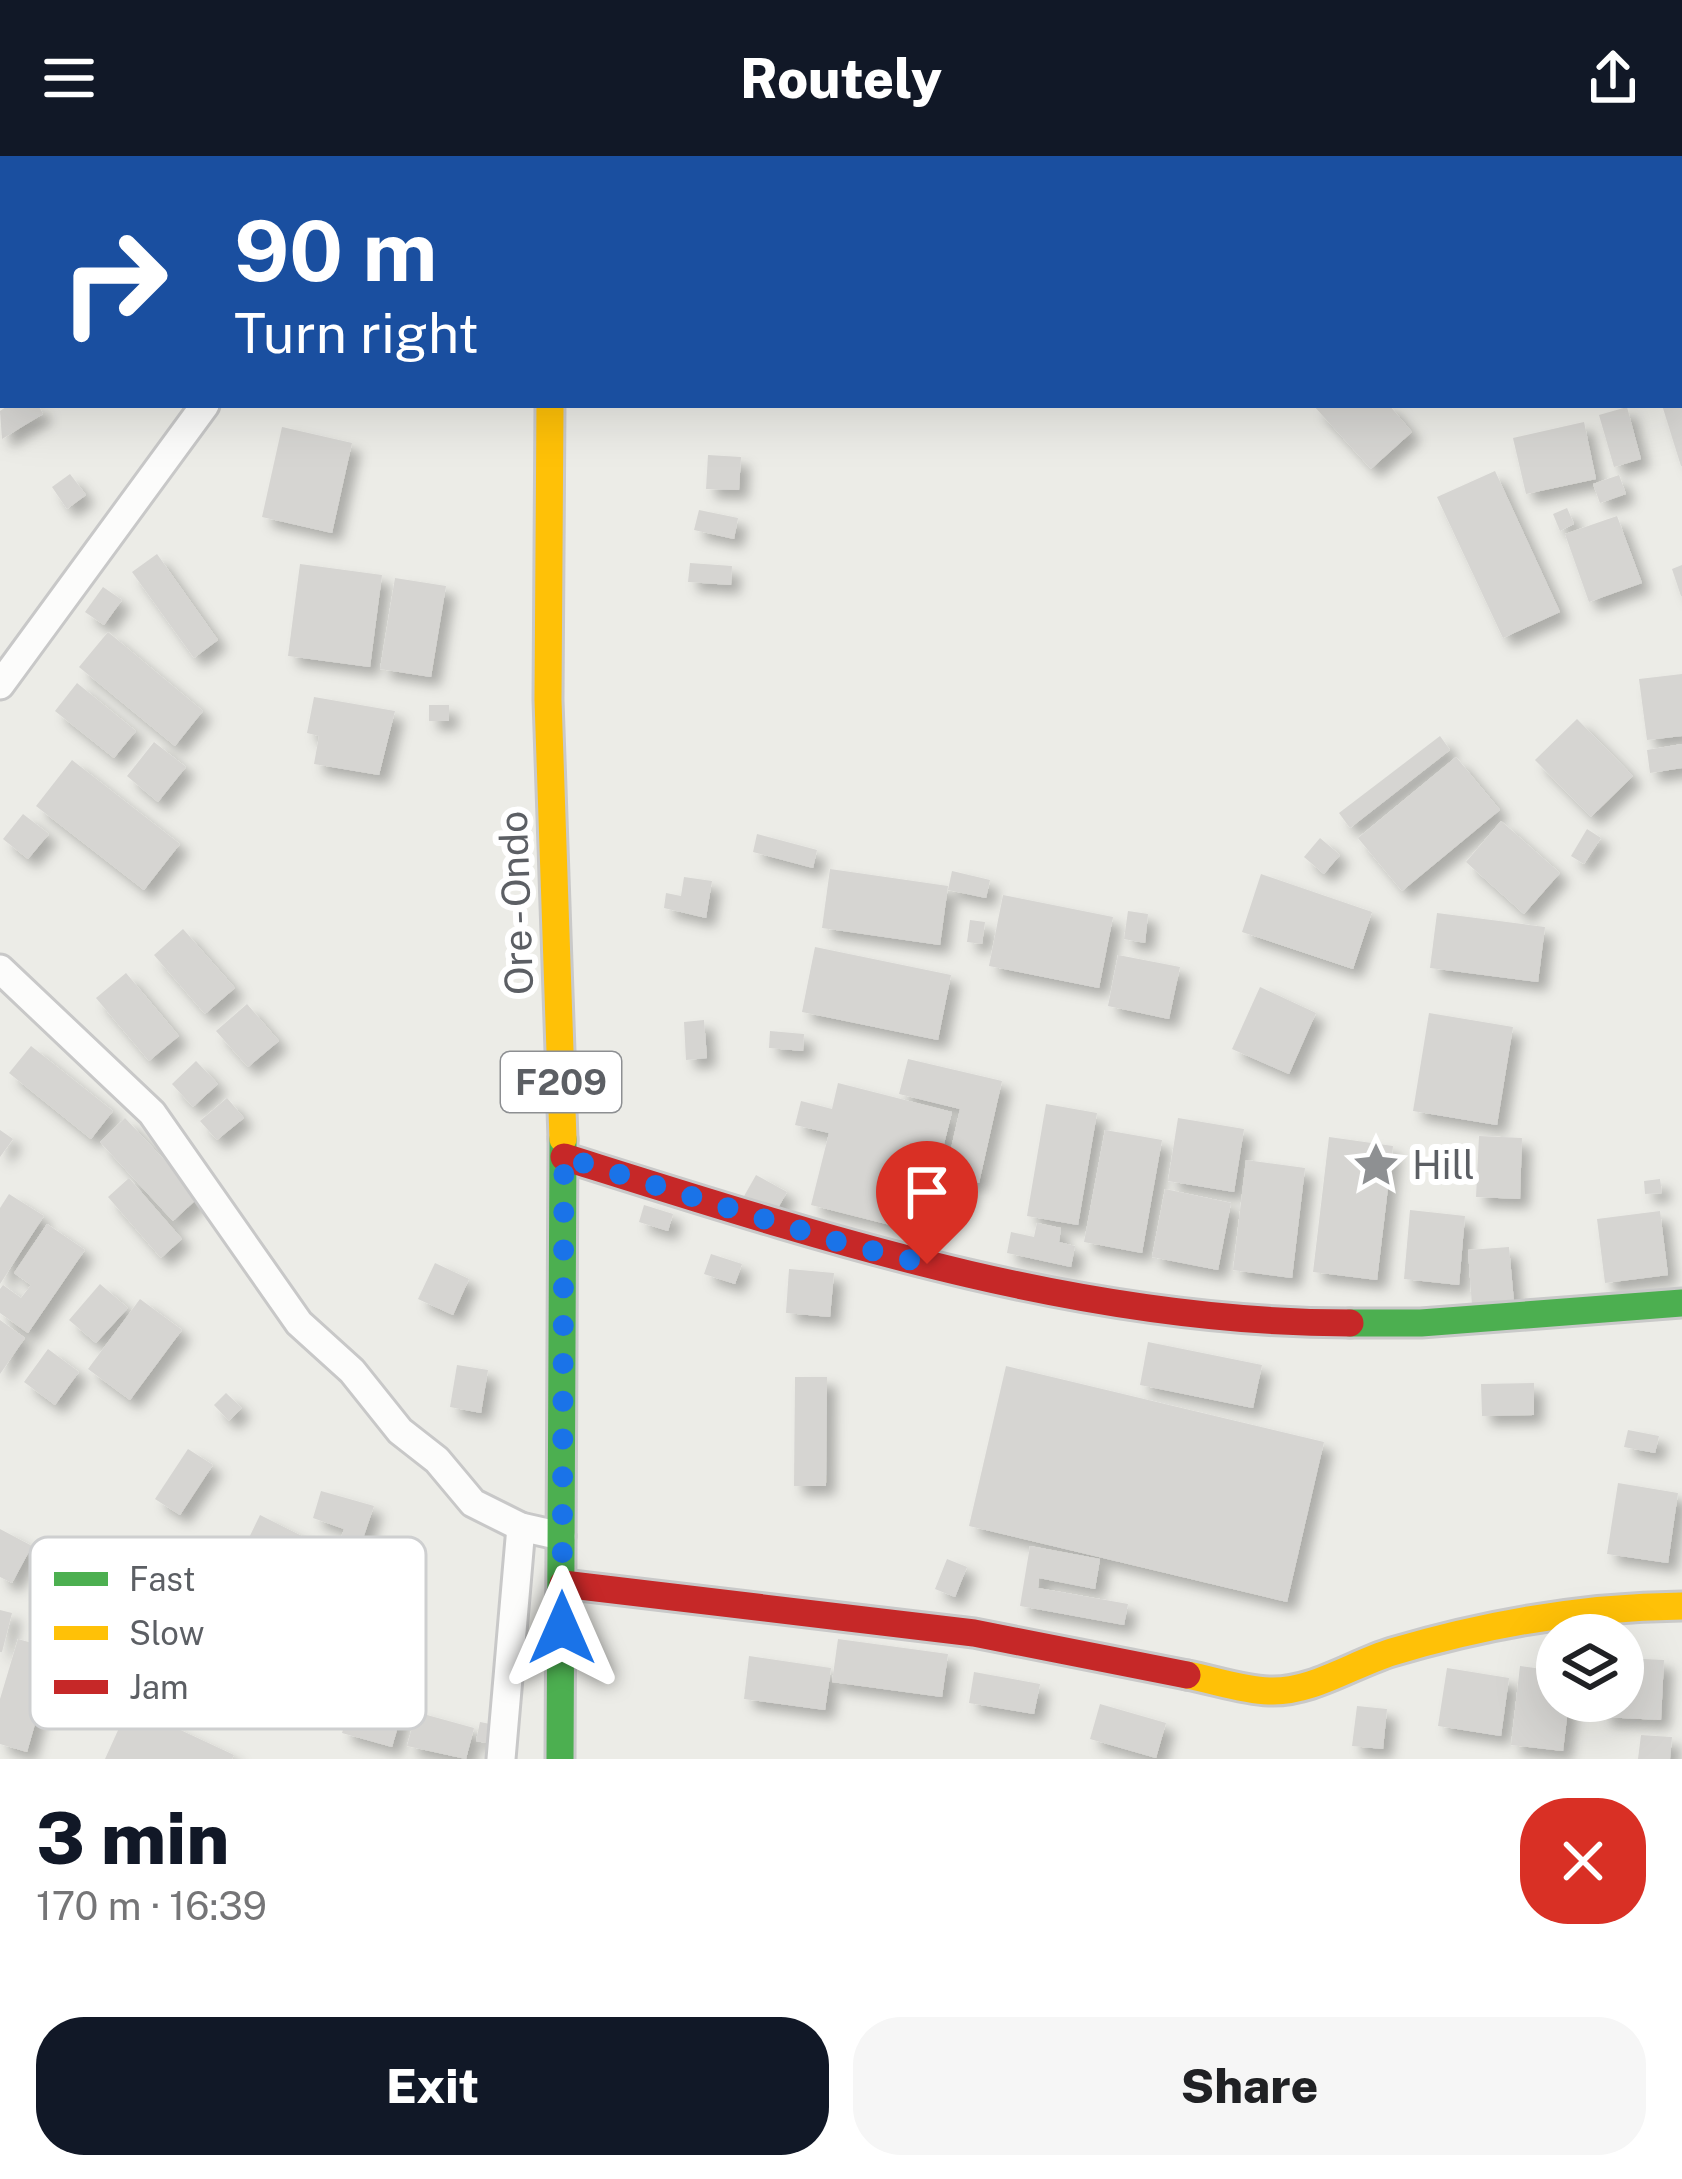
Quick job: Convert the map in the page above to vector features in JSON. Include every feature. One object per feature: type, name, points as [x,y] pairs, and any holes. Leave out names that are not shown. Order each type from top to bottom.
[{"type":"street","points":[[0,685],[203,408]]},
{"type":"street","name":"Ore - Ondo","points":[[550,408],[548,700],[564,1157],[560,1759]]},
{"type":"street","points":[[0,969],[152,1113],[298,1323],[352,1371],[400,1431],[437,1460],[473,1503],[521,1527],[561,1536]]},
{"type":"street","points":[[564,1157],[845,1244],[1010,1283],[1169,1309],[1287,1323],[1421,1323],[1682,1303]]},
{"type":"street","points":[[501,1759],[521,1527]]},
{"type":"street","points":[[563,1584],[974,1633],[1270,1690],[1304,1688],[1386,1654],[1505,1623],[1591,1608],[1682,1606]]},
{"type":"building","points":[[40,408],[43,414],[2,439],[0,411]]},
{"type":"building","points":[[1316,408],[1392,408],[1412,432],[1371,469]]},
{"type":"building","points":[[1627,408],[1641,459],[1614,467],[1599,415]]},
{"type":"building","points":[[1663,408],[1682,408],[1681,466]]},
{"type":"building","points":[[1584,422],[1596,479],[1526,494],[1513,438]]},
{"type":"building","points":[[282,427],[352,443],[332,533],[262,517]]},
{"type":"building","points":[[708,455],[741,457],[739,490],[706,489]]},
{"type":"building","points":[[1495,471],[1560,612],[1503,638],[1437,497]]},
{"type":"building","points":[[70,474],[86,495],[67,509],[52,487]]},
{"type":"building","points":[[1619,475],[1626,494],[1600,503],[1593,484]]},
{"type":"building","points":[[1567,508],[1574,524],[1560,531],[1553,514]]},
{"type":"building","points":[[699,510],[738,518],[734,539],[694,530]]},
{"type":"building","points":[[1617,516],[1642,583],[1589,602],[1565,534]]},
{"type":"building","points":[[157,554],[218,640],[194,658],[132,572]]},
{"type":"building","points":[[690,563],[732,566],[731,585],[688,582]]},
{"type":"building","points":[[300,564],[382,575],[370,667],[288,656]]},
{"type":"building","points":[[1682,565],[1682,596],[1681,596],[1672,569]]},
{"type":"building","points":[[395,578],[446,586],[431,677],[380,669]]},
{"type":"building","points":[[103,587],[122,600],[104,625],[85,612]]},
{"type":"building","points":[[108,632],[203,711],[175,746],[79,667]]},
{"type":"building","points":[[1682,674],[1682,736],[1647,740],[1639,679]]},
{"type":"building","points":[[77,683],[136,731],[114,758],[55,711]]},
{"type":"building","points":[[314,697],[395,711],[379,775],[314,764],[319,736],[307,733]]},
{"type":"building","points":[[429,705],[449,705],[449,721],[429,721]]},
{"type":"building","points":[[1577,719],[1633,776],[1591,817],[1535,760]]},
{"type":"building","points":[[1440,736],[1450,750],[1350,828],[1339,813]]},
{"type":"building","points":[[154,742],[186,767],[158,802],[127,776]]},
{"type":"building","points":[[1682,744],[1682,768],[1650,773],[1647,750]]},
{"type":"building","points":[[1456,757],[1500,810],[1402,891],[1358,838]]},
{"type":"building","points":[[72,760],[180,844],[144,890],[36,806]]},
{"type":"building","points":[[23,814],[49,834],[28,859],[3,839]]},
{"type":"building","points":[[1501,821],[1560,873],[1524,914],[1466,862]]},
{"type":"building","points":[[1587,829],[1601,838],[1584,864],[1571,856]]},
{"type":"building","points":[[757,834],[817,850],[813,868],[753,852]]},
{"type":"building","points":[[1320,838],[1340,855],[1324,874],[1304,857]]},
{"type":"building","points":[[830,869],[948,886],[940,945],[822,928]]},
{"type":"building","points":[[952,871],[990,880],[986,898],[948,890]]},
{"type":"building","points":[[1261,874],[1372,912],[1353,969],[1242,932]]},
{"type":"building","points":[[684,877],[712,881],[706,918],[664,908],[666,893],[681,896]]},
{"type":"building","points":[[1003,895],[1113,917],[1099,988],[989,966]]},
{"type":"building","points":[[1128,911],[1148,914],[1145,943],[1124,939]]},
{"type":"building","points":[[1437,913],[1545,927],[1538,982],[1430,968]]},
{"type":"building","points":[[970,920],[985,922],[982,944],[967,942]]},
{"type":"building","points":[[183,929],[235,988],[205,1014],[154,955]]},
{"type":"building","points":[[815,947],[951,975],[938,1040],[802,1012]]},
{"type":"building","points":[[1118,955],[1180,967],[1169,1019],[1108,1006]]},
{"type":"building","points":[[126,973],[179,1036],[149,1061],[96,998]]},
{"type":"building","points":[[1260,987],[1316,1013],[1289,1074],[1232,1049]]},
{"type":"building","points":[[247,1004],[279,1041],[248,1067],[216,1031]]},
{"type":"building","points":[[1429,1013],[1513,1027],[1497,1125],[1413,1111]]},
{"type":"building","points":[[704,1020],[707,1058],[686,1060],[684,1022]]},
{"type":"building","points":[[770,1031],[804,1034],[803,1051],[769,1048]]},
{"type":"building","points":[[31,1046],[113,1111],[91,1139],[9,1073]]},
{"type":"building","points":[[908,1059],[1002,1081],[979,1183],[945,1175],[960,1109],[899,1094]]},
{"type":"building","points":[[196,1061],[218,1084],[193,1107],[172,1084]]},
{"type":"building","points":[[838,1083],[952,1112],[922,1233],[811,1205],[829,1133],[795,1125],[801,1101],[832,1109]]},
{"type":"building","points":[[227,1098],[244,1118],[217,1140],[200,1121]]},
{"type":"building","points":[[1046,1104],[1097,1113],[1078,1225],[1027,1216]]},
{"type":"building","points":[[125,1118],[199,1197],[173,1221],[100,1142]]},
{"type":"building","points":[[1178,1118],[1244,1129],[1234,1192],[1168,1181]]},
{"type":"building","points":[[0,1130],[13,1139],[0,1157]]},
{"type":"building","points":[[1105,1130],[1162,1140],[1142,1253],[1084,1242]]},
{"type":"building","points":[[1479,1136],[1522,1138],[1520,1199],[1476,1197]]},
{"type":"building","points":[[1329,1137],[1393,1146],[1377,1280],[1313,1272]]},
{"type":"building","points":[[1246,1160],[1305,1168],[1292,1278],[1233,1270]]},
{"type":"building","points":[[756,1175],[787,1192],[774,1215],[743,1198]]},
{"type":"building","points":[[129,1178],[182,1239],[161,1258],[108,1197]]},
{"type":"building","points":[[1660,1179],[1662,1193],[1645,1194],[1644,1181]]},
{"type":"building","points":[[1165,1189],[1231,1203],[1218,1270],[1152,1257]]},
{"type":"building","points":[[9,1194],[44,1216],[0,1284],[0,1208]]},
{"type":"building","points":[[644,1205],[673,1214],[668,1231],[639,1222]]},
{"type":"building","points":[[1410,1210],[1465,1216],[1459,1285],[1404,1279]]},
{"type":"building","points":[[1660,1211],[1668,1275],[1605,1283],[1597,1219]]},
{"type":"building","points":[[1037,1223],[1061,1228],[1059,1242],[1075,1246],[1071,1267],[1007,1253],[1011,1232],[1034,1237]]},
{"type":"building","points":[[47,1224],[85,1250],[28,1333],[0,1313],[0,1289],[3,1285],[21,1298],[31,1285],[14,1273]]},
{"type":"building","points":[[1509,1247],[1514,1302],[1472,1306],[1468,1250]]},
{"type":"building","points":[[711,1254],[742,1264],[735,1284],[704,1274]]},
{"type":"building","points":[[435,1263],[469,1279],[453,1315],[418,1299]]},
{"type":"building","points":[[789,1269],[834,1273],[830,1317],[786,1313]]},
{"type":"building","points":[[100,1284],[128,1308],[96,1343],[69,1320]]},
{"type":"building","points":[[140,1299],[182,1330],[130,1400],[88,1369]]},
{"type":"building","points":[[0,1320],[25,1338],[0,1374]]},
{"type":"building","points":[[1148,1342],[1262,1365],[1253,1408],[1140,1385]]},
{"type":"building","points":[[48,1349],[79,1372],[55,1405],[24,1382]]},
{"type":"building","points":[[457,1365],[488,1370],[481,1413],[450,1407]]},
{"type":"building","points":[[1006,1366],[1324,1442],[1287,1602],[969,1526]]},
{"type":"building","points":[[795,1377],[827,1377],[826,1486],[794,1486]]},
{"type":"building","points":[[1534,1383],[1534,1415],[1482,1416],[1481,1384]]},
{"type":"building","points":[[226,1393],[242,1408],[229,1421],[214,1405]]},
{"type":"building","points":[[1628,1430],[1659,1436],[1655,1453],[1624,1447]]},
{"type":"building","points":[[188,1449],[213,1465],[180,1515],[155,1499]]},
{"type":"building","points":[[1618,1483],[1678,1493],[1668,1563],[1607,1554]]},
{"type":"building","points":[[321,1491],[374,1506],[364,1537],[341,1537],[344,1529],[313,1518]]},
{"type":"building","points":[[260,1515],[304,1537],[249,1537]]},
{"type":"building","points":[[0,1529],[30,1545],[30,1550],[12,1583],[0,1577]]},
{"type":"building","points":[[1030,1546],[1100,1559],[1095,1589],[1039,1578],[1038,1588],[1128,1604],[1124,1625],[1020,1606]]},
{"type":"building","points":[[947,1559],[967,1567],[955,1597],[935,1589]]},
{"type":"building","points":[[0,1610],[12,1613],[2,1652],[0,1652]]},
{"type":"building","points":[[18,1639],[30,1642],[34,1729],[27,1752],[0,1744],[0,1699]]},
{"type":"building","points":[[838,1639],[948,1654],[942,1697],[832,1682]]},
{"type":"building","points":[[749,1656],[831,1668],[825,1710],[744,1699]]},
{"type":"building","points":[[1644,1659],[1664,1660],[1661,1720],[1644,1719]]},
{"type":"building","points":[[1520,1666],[1536,1668],[1536,1722],[1566,1722],[1563,1751],[1511,1745]]},
{"type":"building","points":[[1447,1668],[1509,1678],[1501,1736],[1438,1726]]},
{"type":"building","points":[[974,1672],[1040,1684],[1034,1714],[969,1703]]},
{"type":"building","points":[[1100,1704],[1166,1723],[1156,1758],[1090,1739]]},
{"type":"building","points":[[1357,1706],[1387,1709],[1383,1749],[1352,1746]]},
{"type":"building","points":[[426,1715],[474,1728],[466,1759],[407,1746],[412,1729],[426,1729]]},
{"type":"building","points":[[480,1722],[495,1725],[491,1744],[476,1741]]},
{"type":"building","points":[[119,1729],[178,1729],[234,1755],[232,1759],[105,1759]]},
{"type":"building","points":[[343,1729],[397,1729],[392,1747],[342,1733]]},
{"type":"building","points":[[1641,1735],[1672,1737],[1670,1759],[1638,1759]]},
{"type":"traffic: fast","points":[[560,1759],[563,1139]]},
{"type":"traffic: fast","points":[[1350,1323],[1421,1323],[1682,1303]]},
{"type":"traffic: slow","points":[[550,408],[548,700],[563,1139]]},
{"type":"traffic: slow","points":[[1187,1675],[1249,1689],[1285,1690],[1316,1683],[1392,1652],[1499,1625],[1608,1610],[1682,1606]]},
{"type":"traffic: jam","points":[[564,1157],[854,1245],[1050,1292],[1249,1319],[1350,1323]]},
{"type":"traffic: jam","points":[[563,1584],[974,1633],[1187,1675]]},
{"type":"place","name":"Hill","points":[[1376,1165]]},
{"type":"route","points":[[562,1628],[564,1157],[845,1244],[927,1264]]}]
